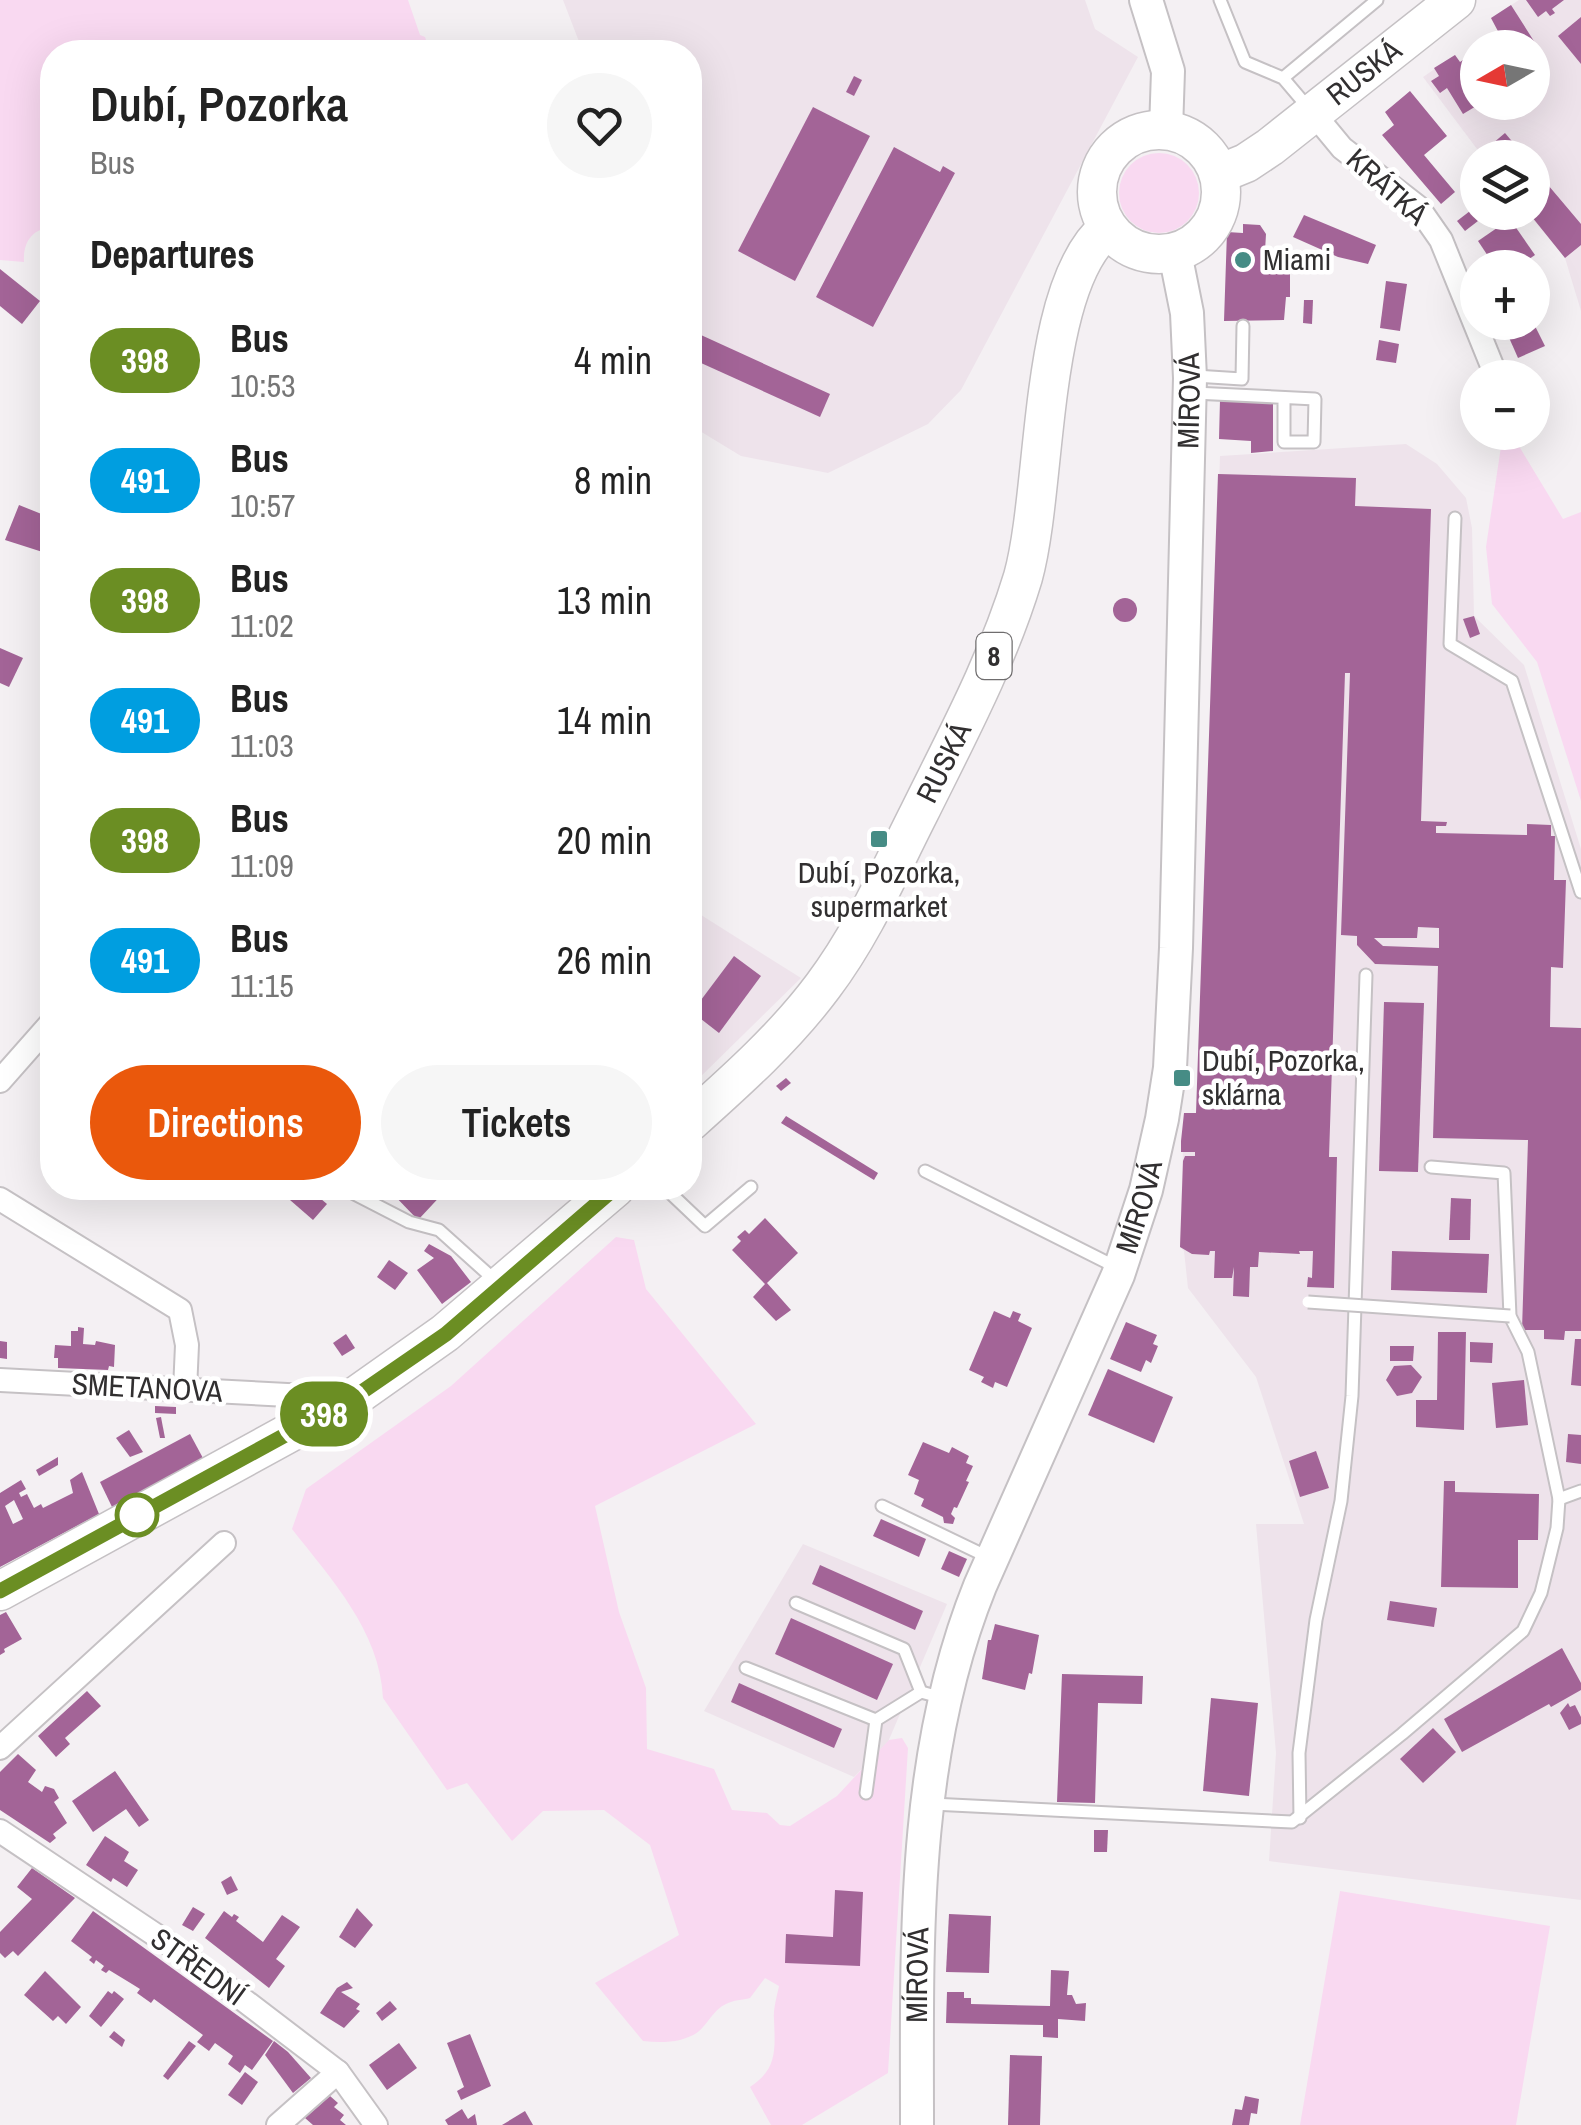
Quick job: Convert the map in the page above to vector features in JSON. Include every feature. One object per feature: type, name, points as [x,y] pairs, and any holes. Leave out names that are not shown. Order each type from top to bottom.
[{"type":"main road","name":"RUSKÁ","points":[[1219,174],[1246,163],[1313,114],[1456,0]]},
{"type":"main road","points":[[1166,130],[1184,135],[1199,144],[1219,174],[1222,193],[1211,228],[1198,242],[1176,253],[1162,255],[1135,250],[1122,243],[1099,210],[1101,170],[1112,152],[1127,139],[1146,131],[1166,130]]},
{"type":"main road","name":"RUSKÁ","points":[[702,1111],[772,1045],[840,962],[875,902],[983,682],[1014,602],[1030,545],[1052,372],[1066,303],[1085,254],[1108,228]]},
{"type":"main road","points":[[0,1591],[353,1398],[446,1334],[601,1200]]},
{"type":"street","points":[[1146,0],[1166,62],[1166,130]]},
{"type":"street","name":"KRÁTKÁ","points":[[1313,114],[1342,148],[1418,207],[1441,240],[1490,360]]},
{"type":"street","name":"MÍROVÁ","points":[[917,2125],[917,1930],[932,1695],[1120,1269],[1146,1190],[1170,1068],[1190,384],[1187,313],[1176,253]]},
{"type":"street","points":[[0,1081],[40,1036]]},
{"type":"street","points":[[0,1198],[180,1310],[187,1345],[185,1390]]},
{"type":"street","name":"SMETANOVA","points":[[0,1380],[353,1398]]},
{"type":"street","points":[[0,1748],[224,1543]]},
{"type":"street","name":"STŘEDNÍ","points":[[0,1831],[178,1950],[338,2072],[376,2125]]},
{"type":"street","points":[[278,2125],[338,2072]]},
{"type":"lane","points":[[1220,0],[1245,62],[1283,78],[1313,114]]},
{"type":"lane","points":[[1283,78],[1377,0]]},
{"type":"lane","points":[[1190,384],[1242,378],[1244,326]]},
{"type":"lane","points":[[1190,384],[1315,400],[1314,442],[1284,442],[1284,398]]},
{"type":"lane","points":[[1455,518],[1450,644],[1512,681],[1581,892]]},
{"type":"lane","points":[[1300,1818],[1300,1752],[1311,1658],[1342,1501],[1352,1396],[1366,974]]},
{"type":"lane","points":[[928,1804],[1271,1823],[1300,1818],[1523,1631],[1541,1593],[1557,1528],[1559,1499],[1528,1352],[1510,1316],[1504,1173],[1432,1167]]},
{"type":"lane","points":[[925,1172],[1120,1269]]},
{"type":"lane","points":[[678,1200],[705,1226],[752,1188]]},
{"type":"lane","points":[[366,1200],[409,1222],[439,1230],[502,1285]]},
{"type":"lane","points":[[1308,1302],[1510,1316]]},
{"type":"lane","points":[[1559,1499],[1581,1491]]},
{"type":"lane","points":[[882,1506],[992,1559]]},
{"type":"lane","points":[[746,1668],[876,1720],[932,1695],[904,1649],[796,1603]]},
{"type":"lane","points":[[866,1792],[876,1720]]},
{"type":"shaded area","points":[[0,0],[408,0],[420,35],[426,40],[40,40],[40,230],[25,248],[24,262],[0,260]]},
{"type":"shaded area","points":[[563,0],[1085,0],[1095,29],[1138,57],[961,390],[928,424],[828,473],[741,456],[702,432],[702,40],[578,40]]},
{"type":"shaded area","points":[[1519,0],[1581,0],[1581,311],[1565,258],[1542,230],[1550,230],[1550,140],[1470,140],[1423,77],[1455,55],[1460,62],[1460,120],[1550,120],[1550,30],[1497,30],[1491,18]]},
{"type":"shaded area","points":[[1159,153],[1174,156],[1187,165],[1196,178],[1196,208],[1187,221],[1174,230],[1159,233],[1144,230],[1131,221],[1122,208],[1119,193],[1122,178],[1131,165],[1144,156]]},
{"type":"shaded area","points":[[1406,444],[1437,464],[1466,498],[1472,528],[1474,616],[1524,665],[1581,849],[1581,1900],[1269,1861],[1276,1753],[1256,1524],[1304,1524],[1256,1377],[1188,1288],[1184,1251],[1180,1247],[1184,1113],[1198,1113],[1220,456]]},
{"type":"shaded area","points":[[1500,450],[1521,450],[1563,519],[1581,512],[1581,801],[1537,662],[1492,604],[1486,547]]},
{"type":"shaded area","points":[[702,916],[801,978],[702,1075]]},
{"type":"shaded area","points":[[616,1237],[634,1240],[646,1289],[756,1424],[595,1506],[619,1612],[646,1688],[647,1749],[714,1769],[732,1810],[767,1813],[780,1825],[790,1826],[837,1796],[889,1740],[902,1738],[908,1748],[888,2073],[802,2125],[771,2125],[750,2087],[766,2073],[773,2057],[779,1986],[765,1978],[750,1998],[721,2007],[698,2032],[685,2038],[643,2041],[595,1983],[679,1935],[650,1845],[604,1810],[543,1811],[512,1841],[467,1783],[447,1790],[383,1698],[373,1650],[351,1607],[292,1529],[306,1489],[451,1386]]},
{"type":"shaded area","points":[[803,1544],[947,1604],[888,1742],[854,1777],[704,1711]]},
{"type":"shaded area","points":[[1340,1891],[1550,1926],[1516,2125],[1300,2125]]},
{"type":"building","points":[[1526,0],[1564,0],[1552,9],[1555,13],[1550,16],[1546,11],[1538,17]]},
{"type":"building","points":[[1511,5],[1527,30],[1497,30],[1491,18]]},
{"type":"building","points":[[1581,17],[1581,64],[1558,36]]},
{"type":"building","points":[[1455,55],[1460,62],[1460,109],[1447,88],[1440,93],[1431,81],[1439,76],[1434,68]]},
{"type":"building","points":[[854,76],[862,80],[854,96],[846,92]]},
{"type":"building","points":[[1410,91],[1447,136],[1424,155],[1455,192],[1441,204],[1382,135],[1394,125],[1385,112]]},
{"type":"building","points":[[813,107],[870,136],[795,281],[738,251]]},
{"type":"building","points":[[894,147],[940,172],[943,166],[955,173],[873,327],[816,297]]},
{"type":"building","points":[[1550,187],[1581,224],[1581,245],[1565,258],[1542,230],[1550,230]]},
{"type":"building","points":[[1304,215],[1376,245],[1368,264],[1338,257],[1293,237]]},
{"type":"building","points":[[1243,224],[1260,225],[1266,234],[1265,251],[1271,250],[1290,264],[1290,297],[1286,297],[1284,320],[1224,321],[1227,232],[1243,233]]},
{"type":"building","points":[[1494,230],[1518,230],[1532,250],[1484,250],[1478,241]]},
{"type":"building","points":[[0,269],[40,301],[22,324],[0,306]]},
{"type":"building","points":[[1386,281],[1407,284],[1400,331],[1380,328]]},
{"type":"building","points":[[1304,300],[1313,300],[1312,324],[1303,323]]},
{"type":"building","points":[[702,335],[830,394],[820,417],[702,363]]},
{"type":"building","points":[[1379,340],[1399,344],[1396,363],[1376,360]]},
{"type":"building","points":[[1510,340],[1542,340],[1545,346],[1518,358]]},
{"type":"building","points":[[1220,400],[1273,403],[1273,451],[1251,453],[1251,441],[1219,439]]},
{"type":"building","points":[[1218,474],[1356,478],[1355,506],[1431,509],[1421,821],[1447,822],[1446,826],[1436,826],[1436,833],[1527,835],[1527,824],[1551,825],[1551,836],[1555,836],[1554,880],[1566,880],[1563,968],[1551,967],[1550,1027],[1581,1028],[1581,1331],[1565,1331],[1564,1340],[1544,1339],[1544,1330],[1522,1330],[1528,1140],[1433,1138],[1438,966],[1375,964],[1357,945],[1357,936],[1341,935],[1350,673],[1345,673],[1329,1157],[1337,1157],[1334,1288],[1307,1287],[1308,1277],[1312,1278],[1313,1251],[1259,1252],[1258,1267],[1250,1267],[1249,1297],[1233,1296],[1234,1267],[1232,1278],[1214,1278],[1215,1251],[1209,1255],[1192,1254],[1180,1247],[1183,1161],[1185,1156],[1195,1156],[1195,1152],[1181,1152],[1184,1113],[1196,1113]],"holes":[[[1418,927],[1439,928],[1439,948],[1383,946],[1374,938],[1417,938]]]},
{"type":"building","points":[[19,505],[40,513],[40,551],[5,540]]},
{"type":"building","points":[[1125,598],[1137,610],[1125,622],[1113,610]]},
{"type":"building","points":[[1474,616],[1480,634],[1470,638],[1463,619]]},
{"type":"building","points":[[0,648],[23,658],[9,687],[0,683]]},
{"type":"building","points":[[734,956],[761,976],[719,1033],[702,1020],[702,999]]},
{"type":"building","points":[[1384,1002],[1424,1003],[1418,1172],[1379,1171]]},
{"type":"building","points":[[786,1078],[791,1083],[781,1091],[776,1086]]},
{"type":"building","points":[[786,1116],[878,1173],[874,1180],[781,1123]]},
{"type":"building","points":[[1451,1198],[1471,1199],[1470,1240],[1449,1240]]},
{"type":"building","points":[[290,1200],[322,1200],[327,1204],[313,1220]]},
{"type":"building","points":[[399,1200],[437,1200],[418,1220]]},
{"type":"building","points":[[765,1218],[798,1253],[767,1283],[791,1310],[776,1321],[753,1297],[765,1284],[732,1250],[741,1241],[737,1237],[745,1230],[749,1234]]},
{"type":"building","points":[[429,1244],[451,1256],[471,1282],[442,1304],[417,1270],[434,1258],[424,1251]]},
{"type":"building","points":[[1392,1251],[1489,1254],[1487,1293],[1391,1290]]},
{"type":"building","points":[[389,1260],[408,1273],[395,1290],[377,1277]]},
{"type":"building","points":[[994,1311],[1010,1318],[1013,1311],[1021,1314],[1018,1321],[1032,1328],[1007,1387],[995,1382],[993,1388],[981,1382],[984,1377],[969,1370]]},
{"type":"building","points":[[1126,1322],[1157,1335],[1153,1344],[1158,1346],[1151,1363],[1146,1360],[1141,1372],[1110,1359]]},
{"type":"building","points":[[78,1327],[84,1328],[83,1344],[95,1345],[96,1341],[115,1345],[114,1367],[58,1368],[55,1345],[71,1346],[71,1331],[78,1331]]},
{"type":"building","points":[[1438,1332],[1466,1332],[1464,1430],[1416,1427],[1416,1400],[1437,1400]]},
{"type":"building","points":[[346,1334],[355,1348],[342,1356],[333,1343]]},
{"type":"building","points":[[1575,1339],[1581,1339],[1581,1386],[1571,1385]]},
{"type":"building","points":[[0,1341],[7,1342],[7,1359],[0,1358]]},
{"type":"building","points":[[1470,1342],[1493,1343],[1492,1363],[1470,1362]]},
{"type":"building","points":[[1390,1346],[1414,1346],[1413,1361],[1390,1361]]},
{"type":"building","points":[[1411,1365],[1422,1377],[1412,1393],[1397,1396],[1386,1380],[1394,1366]]},
{"type":"building","points":[[1108,1369],[1173,1397],[1154,1443],[1088,1415]]},
{"type":"building","points":[[1524,1380],[1528,1425],[1496,1428],[1492,1383]]},
{"type":"building","points":[[155,1406],[176,1407],[176,1414],[155,1413]]},
{"type":"building","points":[[161,1417],[165,1438],[160,1438],[156,1418]]},
{"type":"building","points":[[129,1430],[143,1452],[130,1457],[116,1438]]},
{"type":"building","points":[[190,1434],[204,1460],[112,1507],[100,1482]]},
{"type":"building","points":[[1568,1434],[1581,1435],[1581,1464],[1566,1462]]},
{"type":"building","points":[[923,1442],[949,1453],[952,1447],[969,1456],[966,1463],[973,1466],[966,1481],[969,1482],[951,1514],[955,1518],[953,1524],[944,1523],[943,1517],[921,1506],[924,1499],[914,1494],[919,1480],[908,1475]]},
{"type":"building","points":[[1316,1451],[1329,1488],[1300,1497],[1289,1461]]},
{"type":"building","points":[[58,1457],[58,1465],[39,1476],[36,1470]]},
{"type":"building","points":[[82,1472],[99,1514],[0,1567],[0,1493],[21,1480],[26,1489],[19,1493],[21,1497],[27,1494],[34,1508],[41,1504],[43,1508],[73,1493],[70,1480]],"holes":[[[14,1500],[23,1519],[13,1524],[5,1506]]]},
{"type":"building","points":[[1444,1481],[1455,1481],[1455,1492],[1539,1494],[1538,1540],[1518,1540],[1518,1588],[1441,1587]]},
{"type":"building","points":[[881,1519],[926,1539],[919,1557],[873,1536]]},
{"type":"building","points":[[949,1551],[967,1559],[959,1577],[941,1569]]},
{"type":"building","points":[[820,1565],[923,1611],[915,1630],[812,1584]]},
{"type":"building","points":[[1390,1601],[1437,1608],[1434,1627],[1387,1620]]},
{"type":"building","points":[[6,1612],[22,1639],[0,1655],[0,1615]]},
{"type":"building","points":[[791,1618],[893,1664],[877,1700],[775,1654]]},
{"type":"building","points":[[995,1624],[1039,1635],[1025,1690],[982,1679],[988,1640]]},
{"type":"building","points":[[1562,1648],[1581,1690],[1462,1752],[1444,1719]]},
{"type":"building","points":[[1062,1674],[1143,1676],[1142,1704],[1098,1703],[1095,1803],[1057,1802]]},
{"type":"building","points":[[739,1683],[842,1729],[834,1748],[731,1702]]},
{"type":"building","points":[[87,1691],[101,1706],[65,1738],[70,1744],[56,1757],[38,1736]]},
{"type":"building","points":[[1211,1698],[1258,1703],[1249,1796],[1203,1791]]},
{"type":"building","points":[[1568,1703],[1570,1707],[1575,1705],[1581,1717],[1581,1724],[1569,1730],[1560,1713]]},
{"type":"building","points":[[1433,1728],[1456,1752],[1423,1783],[1400,1759]]},
{"type":"building","points":[[18,1754],[36,1770],[28,1782],[42,1792],[45,1786],[54,1789],[59,1798],[54,1802],[67,1823],[53,1834],[56,1838],[50,1843],[0,1810],[0,1772]]},
{"type":"building","points":[[115,1771],[149,1820],[139,1827],[126,1809],[93,1832],[72,1801]]},
{"type":"building","points":[[1094,1830],[1108,1830],[1107,1852],[1094,1852]]},
{"type":"building","points":[[105,1836],[129,1852],[124,1861],[138,1870],[127,1887],[113,1878],[111,1882],[86,1865]]},
{"type":"building","points":[[32,1868],[75,1898],[18,1956],[13,1951],[5,1958],[0,1953],[0,1932],[32,1899],[17,1887]]},
{"type":"building","points":[[231,1876],[238,1890],[227,1895],[221,1882]]},
{"type":"building","points":[[835,1890],[863,1892],[860,1966],[785,1963],[786,1934],[833,1937]]},
{"type":"building","points":[[193,1907],[205,1914],[193,1931],[182,1925]]},
{"type":"building","points":[[357,1908],[373,1925],[355,1948],[339,1937]]},
{"type":"building","points":[[93,1911],[273,2041],[252,2070],[245,2065],[240,2073],[228,2064],[233,2056],[215,2043],[209,2051],[197,2042],[203,2035],[154,1999],[151,2003],[137,1993],[140,1989],[109,1970],[101,1970],[104,1966],[96,1960],[94,1964],[89,1960],[92,1957],[71,1941]]},
{"type":"building","points":[[224,1911],[239,1917],[236,1921],[263,1942],[282,1915],[300,1927],[276,1959],[285,1966],[269,1988],[205,1938]]},
{"type":"building","points":[[949,1914],[991,1916],[989,1973],[946,1972]]},
{"type":"building","points":[[1051,1970],[1069,1971],[1067,1995],[1072,1995],[1076,2004],[1086,2003],[1085,2021],[1058,2019],[1058,2038],[1043,2037],[1043,2025],[946,2023],[947,1992],[964,1992],[964,1998],[971,1998],[971,2004],[1050,2006]]},
{"type":"building","points":[[45,1971],[81,2007],[66,2024],[58,2016],[53,2021],[24,1995]]},
{"type":"building","points":[[347,1982],[353,1988],[341,1992],[360,2004],[356,2009],[360,2011],[344,2028],[320,2013],[337,1988]]},
{"type":"building","points":[[108,1991],[124,1999],[101,2027],[89,2016]]},
{"type":"building","points":[[390,2001],[397,2009],[382,2021],[376,2013]]},
{"type":"building","points":[[114,2031],[125,2040],[122,2047],[109,2037]]},
{"type":"building","points":[[470,2034],[491,2086],[461,2100],[457,2091],[464,2087],[447,2043]]},
{"type":"building","points":[[189,2041],[196,2046],[168,2080],[163,2076]]},
{"type":"building","points":[[274,2041],[311,2078],[293,2093],[265,2055]]},
{"type":"building","points":[[399,2043],[417,2068],[387,2090],[369,2065]]},
{"type":"building","points":[[1010,2055],[1042,2056],[1040,2125],[1008,2125]]},
{"type":"building","points":[[245,2072],[258,2082],[242,2105],[228,2095]]},
{"type":"building","points":[[330,2096],[338,2103],[334,2107],[344,2115],[340,2120],[346,2125],[313,2125],[305,2118]]},
{"type":"building","points":[[1245,2096],[1259,2099],[1257,2114],[1251,2113],[1249,2125],[1232,2125],[1235,2109],[1242,2110]]},
{"type":"building","points":[[462,2109],[468,2119],[475,2114],[477,2125],[448,2125],[445,2120]]},
{"type":"building","points":[[525,2111],[533,2125],[502,2125]]},
{"type":"bus line","name":"398","points":[[0,1591],[353,1398],[446,1334],[601,1200]]},
{"type":"place","name":"Miami","points":[[1243,260]]},
{"type":"place","name":"Dubí, Pozorka, supermarket","points":[[879,839]]},
{"type":"place","name":"Dubí, Pozorka, sklárna","points":[[1182,1078]]}]
